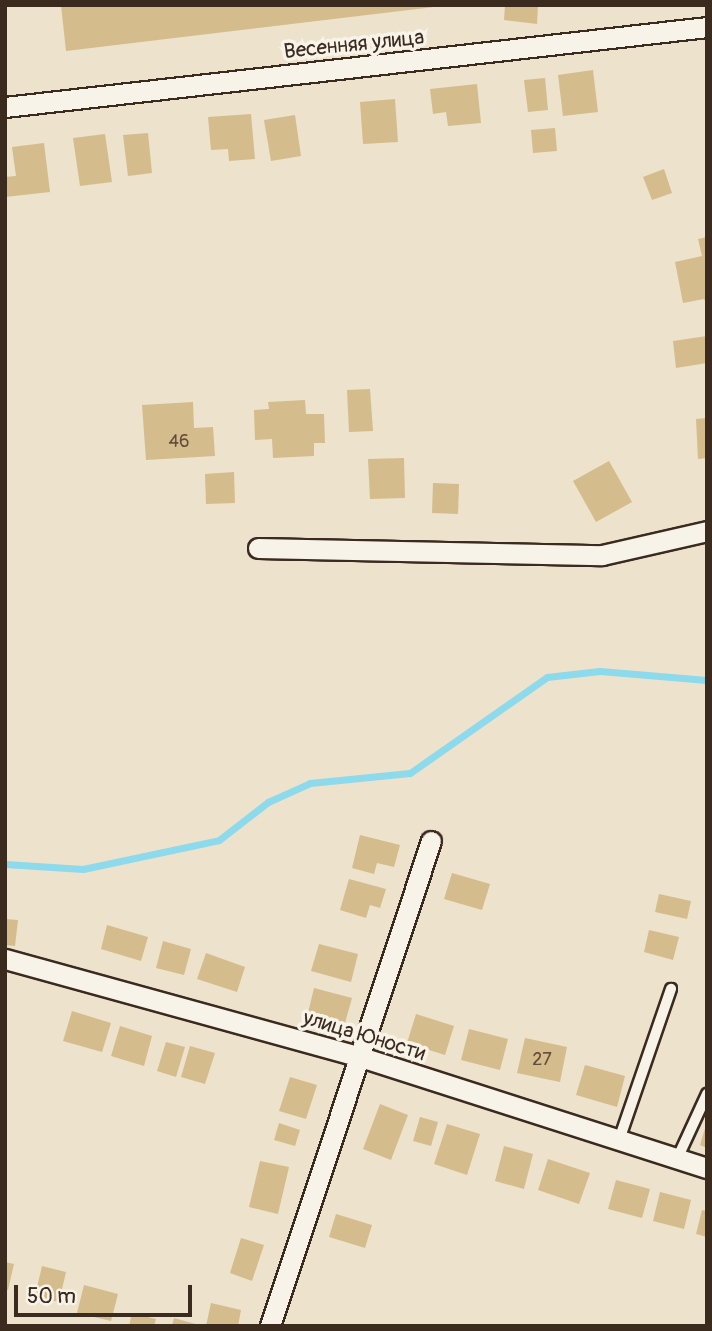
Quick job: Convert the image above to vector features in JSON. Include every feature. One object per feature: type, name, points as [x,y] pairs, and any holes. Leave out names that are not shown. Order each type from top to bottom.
[{"type":"street","name":"Весенняя улица","points":[[5,107],[707,27]]},
{"type":"street","points":[[257,548],[602,555],[707,531]]},
{"type":"street","points":[[270,1326],[431,841]]},
{"type":"street","name":"улица Юности","points":[[5,959],[361,1057],[707,1168]]},
{"type":"lane","points":[[619,1140],[671,989]]},
{"type":"lane","points":[[677,1159],[707,1094]]},
{"type":"building","points":[[61,5],[434,5],[434,7],[66,51]]},
{"type":"building","points":[[505,5],[538,5],[537,24],[504,20]]},
{"type":"building","points":[[593,70],[598,112],[563,116],[558,75]]},
{"type":"building","points":[[545,78],[548,110],[528,112],[524,80]]},
{"type":"building","points":[[477,84],[481,123],[448,126],[446,112],[433,114],[430,89]]},
{"type":"building","points":[[395,99],[398,142],[363,144],[360,102]]},
{"type":"building","points":[[251,114],[255,159],[229,161],[228,149],[211,150],[208,117]]},
{"type":"building","points":[[295,115],[301,156],[271,161],[264,120]]},
{"type":"building","points":[[555,128],[557,151],[533,153],[531,130]]},
{"type":"building","points":[[148,133],[152,173],[128,176],[123,135]]},
{"type":"building","points":[[105,134],[112,182],[80,186],[73,138]]},
{"type":"building","points":[[44,143],[50,192],[5,197],[5,177],[16,176],[12,147]]},
{"type":"building","points":[[664,169],[672,193],[652,200],[643,177]]},
{"type":"building","points":[[707,237],[707,304],[704,299],[683,303],[675,262],[702,256],[698,239]]},
{"type":"building","points":[[707,336],[707,363],[676,368],[673,341]]},
{"type":"building","points":[[370,389],[373,431],[349,432],[347,390]]},
{"type":"building","points":[[305,400],[306,414],[324,414],[325,443],[314,443],[314,456],[273,458],[272,439],[255,440],[254,410],[269,409],[268,402]]},
{"type":"building","points":[[193,402],[194,428],[213,427],[215,456],[146,460],[142,405]]},
{"type":"building","points":[[707,418],[707,458],[698,459],[696,419]]},
{"type":"building","points":[[404,458],[405,498],[370,499],[368,459]]},
{"type":"building","points":[[609,461],[632,502],[596,522],[573,481]]},
{"type":"building","points":[[234,472],[235,503],[206,504],[205,474]]},
{"type":"building","points":[[433,483],[459,484],[458,514],[432,513]]},
{"type":"building","points":[[360,835],[400,845],[394,867],[377,863],[374,874],[352,868]]},
{"type":"building","points":[[452,873],[490,884],[482,910],[444,899]]},
{"type":"building","points":[[349,879],[386,889],[380,908],[370,905],[366,918],[340,910]]},
{"type":"building","points":[[659,894],[691,901],[687,919],[655,912]]},
{"type":"building","points":[[5,919],[18,920],[15,946],[5,945]]},
{"type":"building","points":[[107,925],[148,937],[141,961],[101,949]]},
{"type":"building","points":[[649,930],[679,937],[673,960],[644,952]]},
{"type":"building","points":[[163,941],[191,949],[184,975],[156,968]]},
{"type":"building","points":[[319,944],[358,954],[351,982],[311,971]]},
{"type":"building","points":[[206,953],[245,967],[237,992],[197,979]]},
{"type":"building","points":[[314,988],[352,998],[345,1023],[308,1013]]},
{"type":"building","points":[[72,1011],[111,1023],[102,1052],[63,1041]]},
{"type":"building","points":[[416,1014],[454,1026],[445,1055],[407,1043]]},
{"type":"building","points":[[120,1026],[152,1036],[144,1066],[111,1056]]},
{"type":"building","points":[[469,1029],[508,1039],[500,1070],[461,1060]]},
{"type":"building","points":[[525,1038],[567,1047],[560,1082],[517,1073]]},
{"type":"building","points":[[166,1042],[185,1047],[176,1077],[157,1071]]},
{"type":"building","points":[[190,1046],[215,1053],[205,1084],[181,1077]]},
{"type":"building","points":[[585,1065],[625,1076],[617,1107],[576,1095]]},
{"type":"building","points":[[290,1077],[317,1085],[306,1119],[279,1111]]},
{"type":"building","points":[[380,1104],[408,1115],[391,1160],[363,1149]]},
{"type":"building","points":[[420,1117],[438,1122],[431,1146],[413,1141]]},
{"type":"building","points":[[279,1123],[300,1130],[295,1146],[274,1140]]},
{"type":"building","points":[[447,1124],[480,1134],[467,1175],[434,1164]]},
{"type":"building","points":[[707,1125],[707,1148],[700,1145]]},
{"type":"building","points":[[504,1146],[533,1154],[524,1189],[495,1181]]},
{"type":"building","points":[[548,1159],[590,1173],[579,1204],[538,1190]]},
{"type":"building","points":[[260,1161],[289,1167],[278,1214],[249,1207]]},
{"type":"building","points":[[616,1180],[650,1189],[642,1218],[608,1209]]},
{"type":"building","points":[[660,1192],[691,1200],[684,1229],[653,1221]]},
{"type":"building","points":[[702,1210],[707,1211],[707,1237],[696,1234]]},
{"type":"building","points":[[336,1214],[372,1225],[365,1248],[329,1237]]},
{"type":"building","points":[[241,1238],[264,1245],[252,1281],[230,1273]]},
{"type":"building","points":[[5,1262],[14,1264],[8,1290],[5,1289]]},
{"type":"building","points":[[42,1266],[66,1272],[59,1302],[35,1296]]},
{"type":"building","points":[[84,1285],[118,1294],[111,1321],[77,1313]]},
{"type":"building","points":[[211,1303],[241,1310],[238,1326],[206,1326]]},
{"type":"building","points":[[132,1313],[156,1319],[154,1326],[129,1326]]},
{"type":"building","points":[[174,1318],[199,1325],[199,1326],[172,1326]]},
{"type":"waterway","points":[[5,864],[83,869],[219,840],[268,802],[310,783],[410,773],[547,677],[600,671],[707,680]]}]
